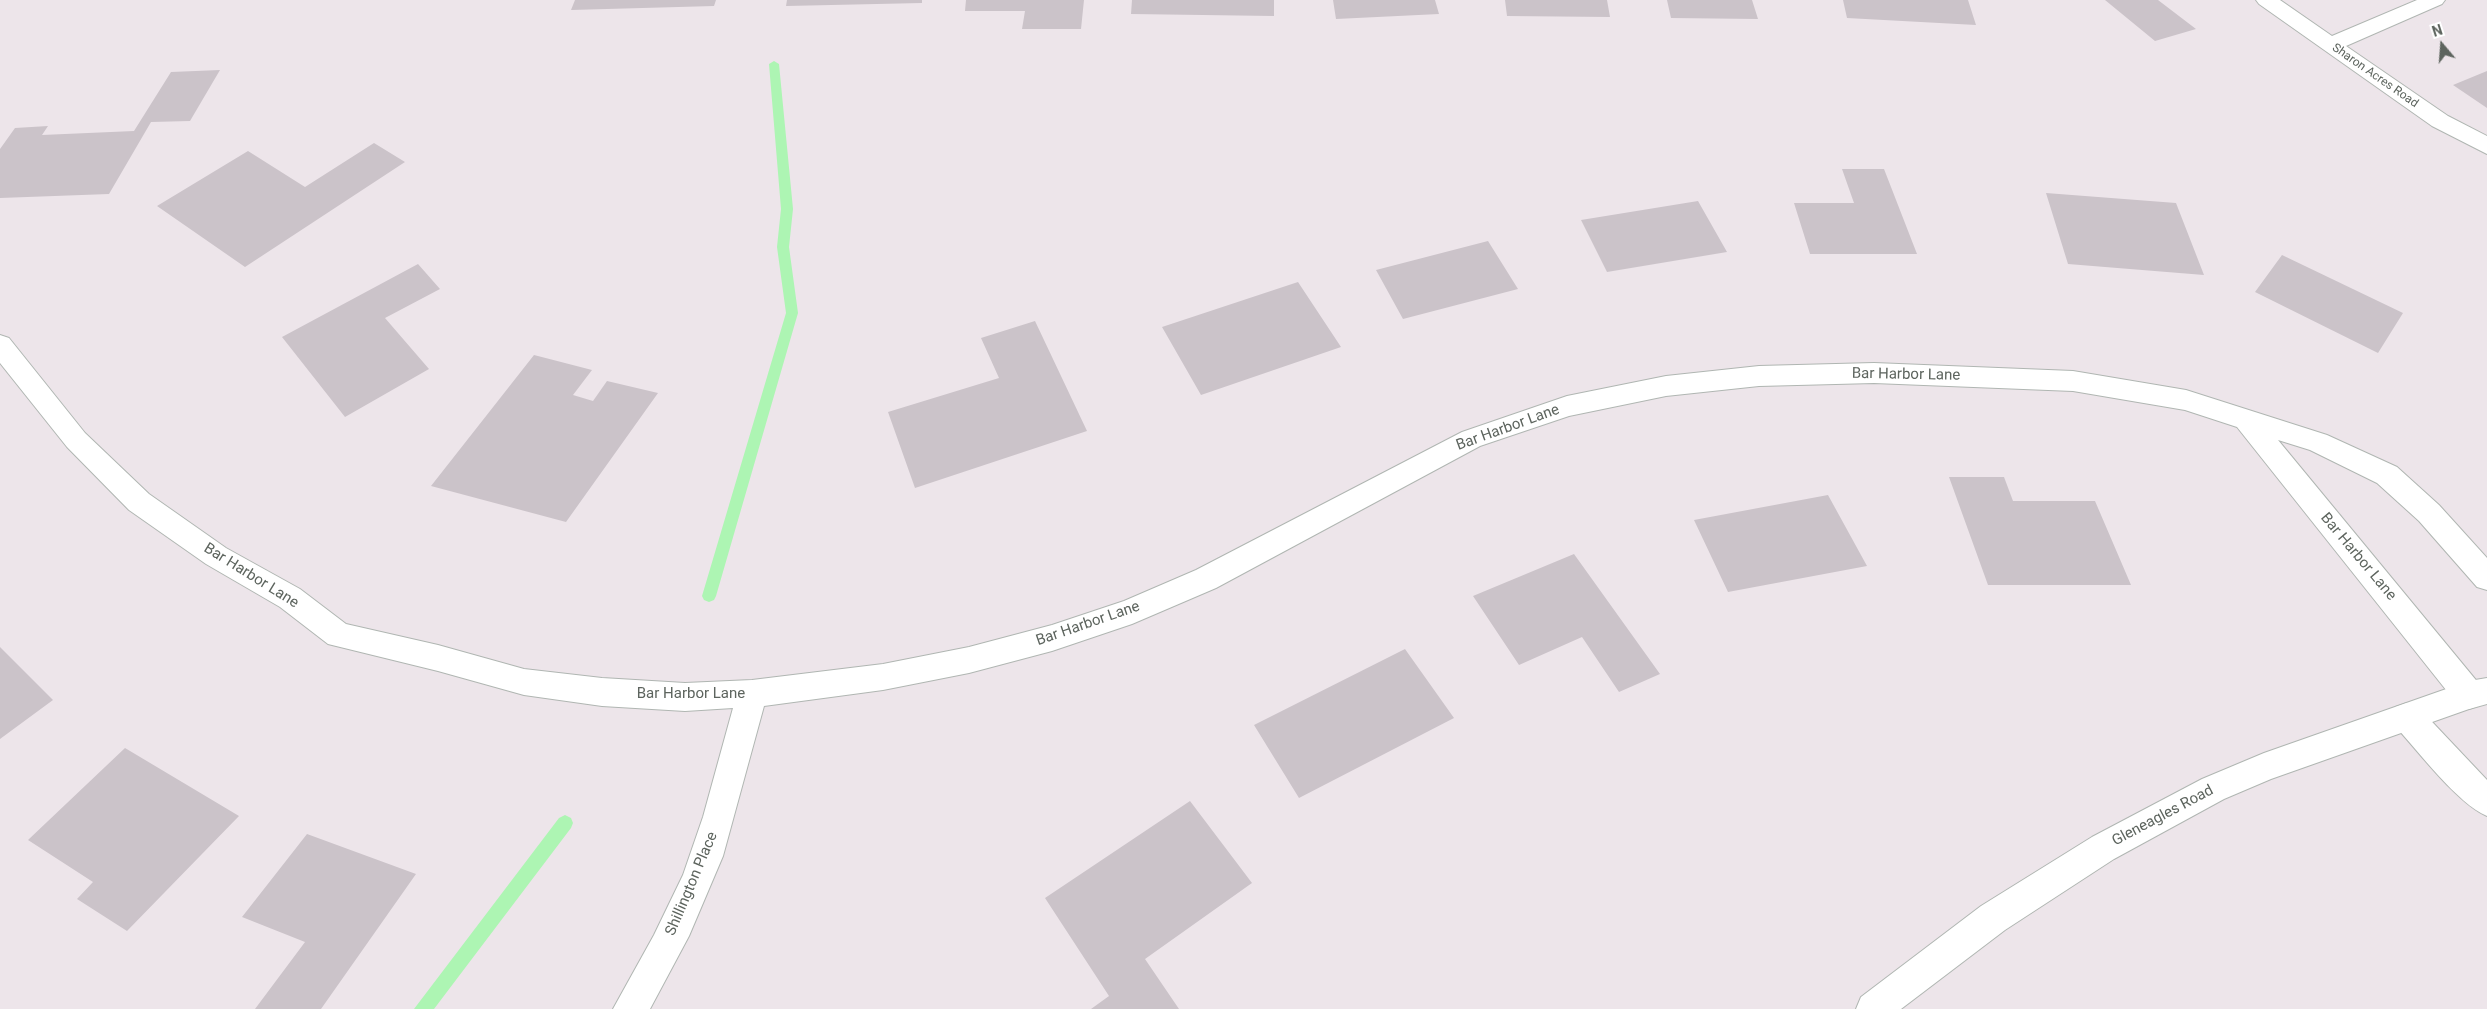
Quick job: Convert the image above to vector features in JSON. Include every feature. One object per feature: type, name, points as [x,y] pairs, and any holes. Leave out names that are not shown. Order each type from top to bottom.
[{"type":"street","name":"Sharon Acres Road","points":[[2266,0],[2440,121],[2487,146]]},
{"type":"street","points":[[2330,45],[2435,0]]},
{"type":"street","name":"Bar Harbor Lane","points":[[0,345],[76,440],[139,502],[216,556],[290,598],[338,636],[438,658],[524,682],[602,692],[684,697],[752,694],[892,675],[969,660],[1052,638],[1132,611],[1206,579],[1471,439],[1567,406],[1666,386],[1759,376],[1874,373],[2073,381],[2186,400],[2318,442],[2388,474],[2429,513],[2487,578]]},
{"type":"street","name":"Bar Harbor Lane","points":[[2246,420],[2478,693]]},
{"type":"street","name":"Gleneagles Road","points":[[1873,1009],[1993,918],[2103,848],[2221,785],[2264,767],[2478,693]]},
{"type":"street","name":"Shillington Place","points":[[630,1009],[653,973],[702,868],[714,834],[752,694]]},
{"type":"street","points":[[2408,717],[2460,775],[2487,801]]},
{"type":"building","points":[[575,0],[716,0],[714,6],[571,10]]},
{"type":"building","points":[[787,0],[922,0],[922,3],[786,6]]},
{"type":"building","points":[[966,0],[1084,0],[1081,29],[1022,29],[1025,11],[965,11]]},
{"type":"building","points":[[1132,0],[1274,0],[1274,16],[1131,14]]},
{"type":"building","points":[[1333,0],[1435,0],[1439,14],[1336,19]]},
{"type":"building","points":[[1505,0],[1607,0],[1610,17],[1507,16]]},
{"type":"building","points":[[1667,0],[1752,0],[1758,19],[1671,18]]},
{"type":"building","points":[[1843,0],[1968,0],[1976,25],[1847,18]]},
{"type":"building","points":[[2105,0],[2158,0],[2196,29],[2155,41]]},
{"type":"building","points":[[220,70],[190,121],[151,122],[109,194],[0,198],[0,149],[15,128],[48,126],[42,135],[134,131],[171,72]]},
{"type":"building","points":[[2487,71],[2487,108],[2453,85]]},
{"type":"building","points":[[374,143],[405,162],[245,267],[157,206],[248,151],[305,187]]},
{"type":"building","points":[[1842,169],[1884,169],[1917,254],[1810,254],[1794,203],[1854,203]]},
{"type":"building","points":[[2046,193],[2176,203],[2204,275],[2068,264]]},
{"type":"building","points":[[1698,201],[1727,252],[1607,272],[1581,220]]},
{"type":"building","points":[[1488,241],[1518,289],[1403,319],[1376,270]]},
{"type":"building","points":[[2282,255],[2403,313],[2378,353],[2255,292]]},
{"type":"building","points":[[418,264],[440,289],[385,318],[429,369],[345,417],[282,337]]},
{"type":"building","points":[[1298,282],[1341,347],[1201,395],[1162,327]]},
{"type":"building","points":[[1035,321],[1087,431],[915,488],[888,412],[999,378],[981,338]]},
{"type":"building","points":[[534,355],[592,370],[573,395],[593,401],[607,381],[658,393],[566,522],[431,486]]},
{"type":"building","points":[[1949,477],[2004,477],[2013,501],[2095,501],[2131,585],[1988,585]]},
{"type":"building","points":[[1828,495],[1867,566],[1728,592],[1694,520]]},
{"type":"building","points":[[1574,554],[1660,674],[1619,692],[1582,637],[1519,665],[1473,596]]},
{"type":"building","points":[[0,647],[53,700],[0,739]]},
{"type":"building","points":[[1405,649],[1454,718],[1299,798],[1254,725]]},
{"type":"building","points":[[125,748],[239,816],[127,931],[77,899],[93,882],[28,840]]},
{"type":"building","points":[[1190,801],[1252,883],[1145,959],[1179,1009],[1091,1009],[1109,996],[1045,898]]},
{"type":"building","points":[[307,834],[416,874],[321,1009],[255,1009],[305,942],[242,917]]},
{"type":"waterway","points":[[709,596],[792,313],[783,247],[787,209],[774,64]]},
{"type":"waterway","points":[[423,1009],[565,823]]}]
